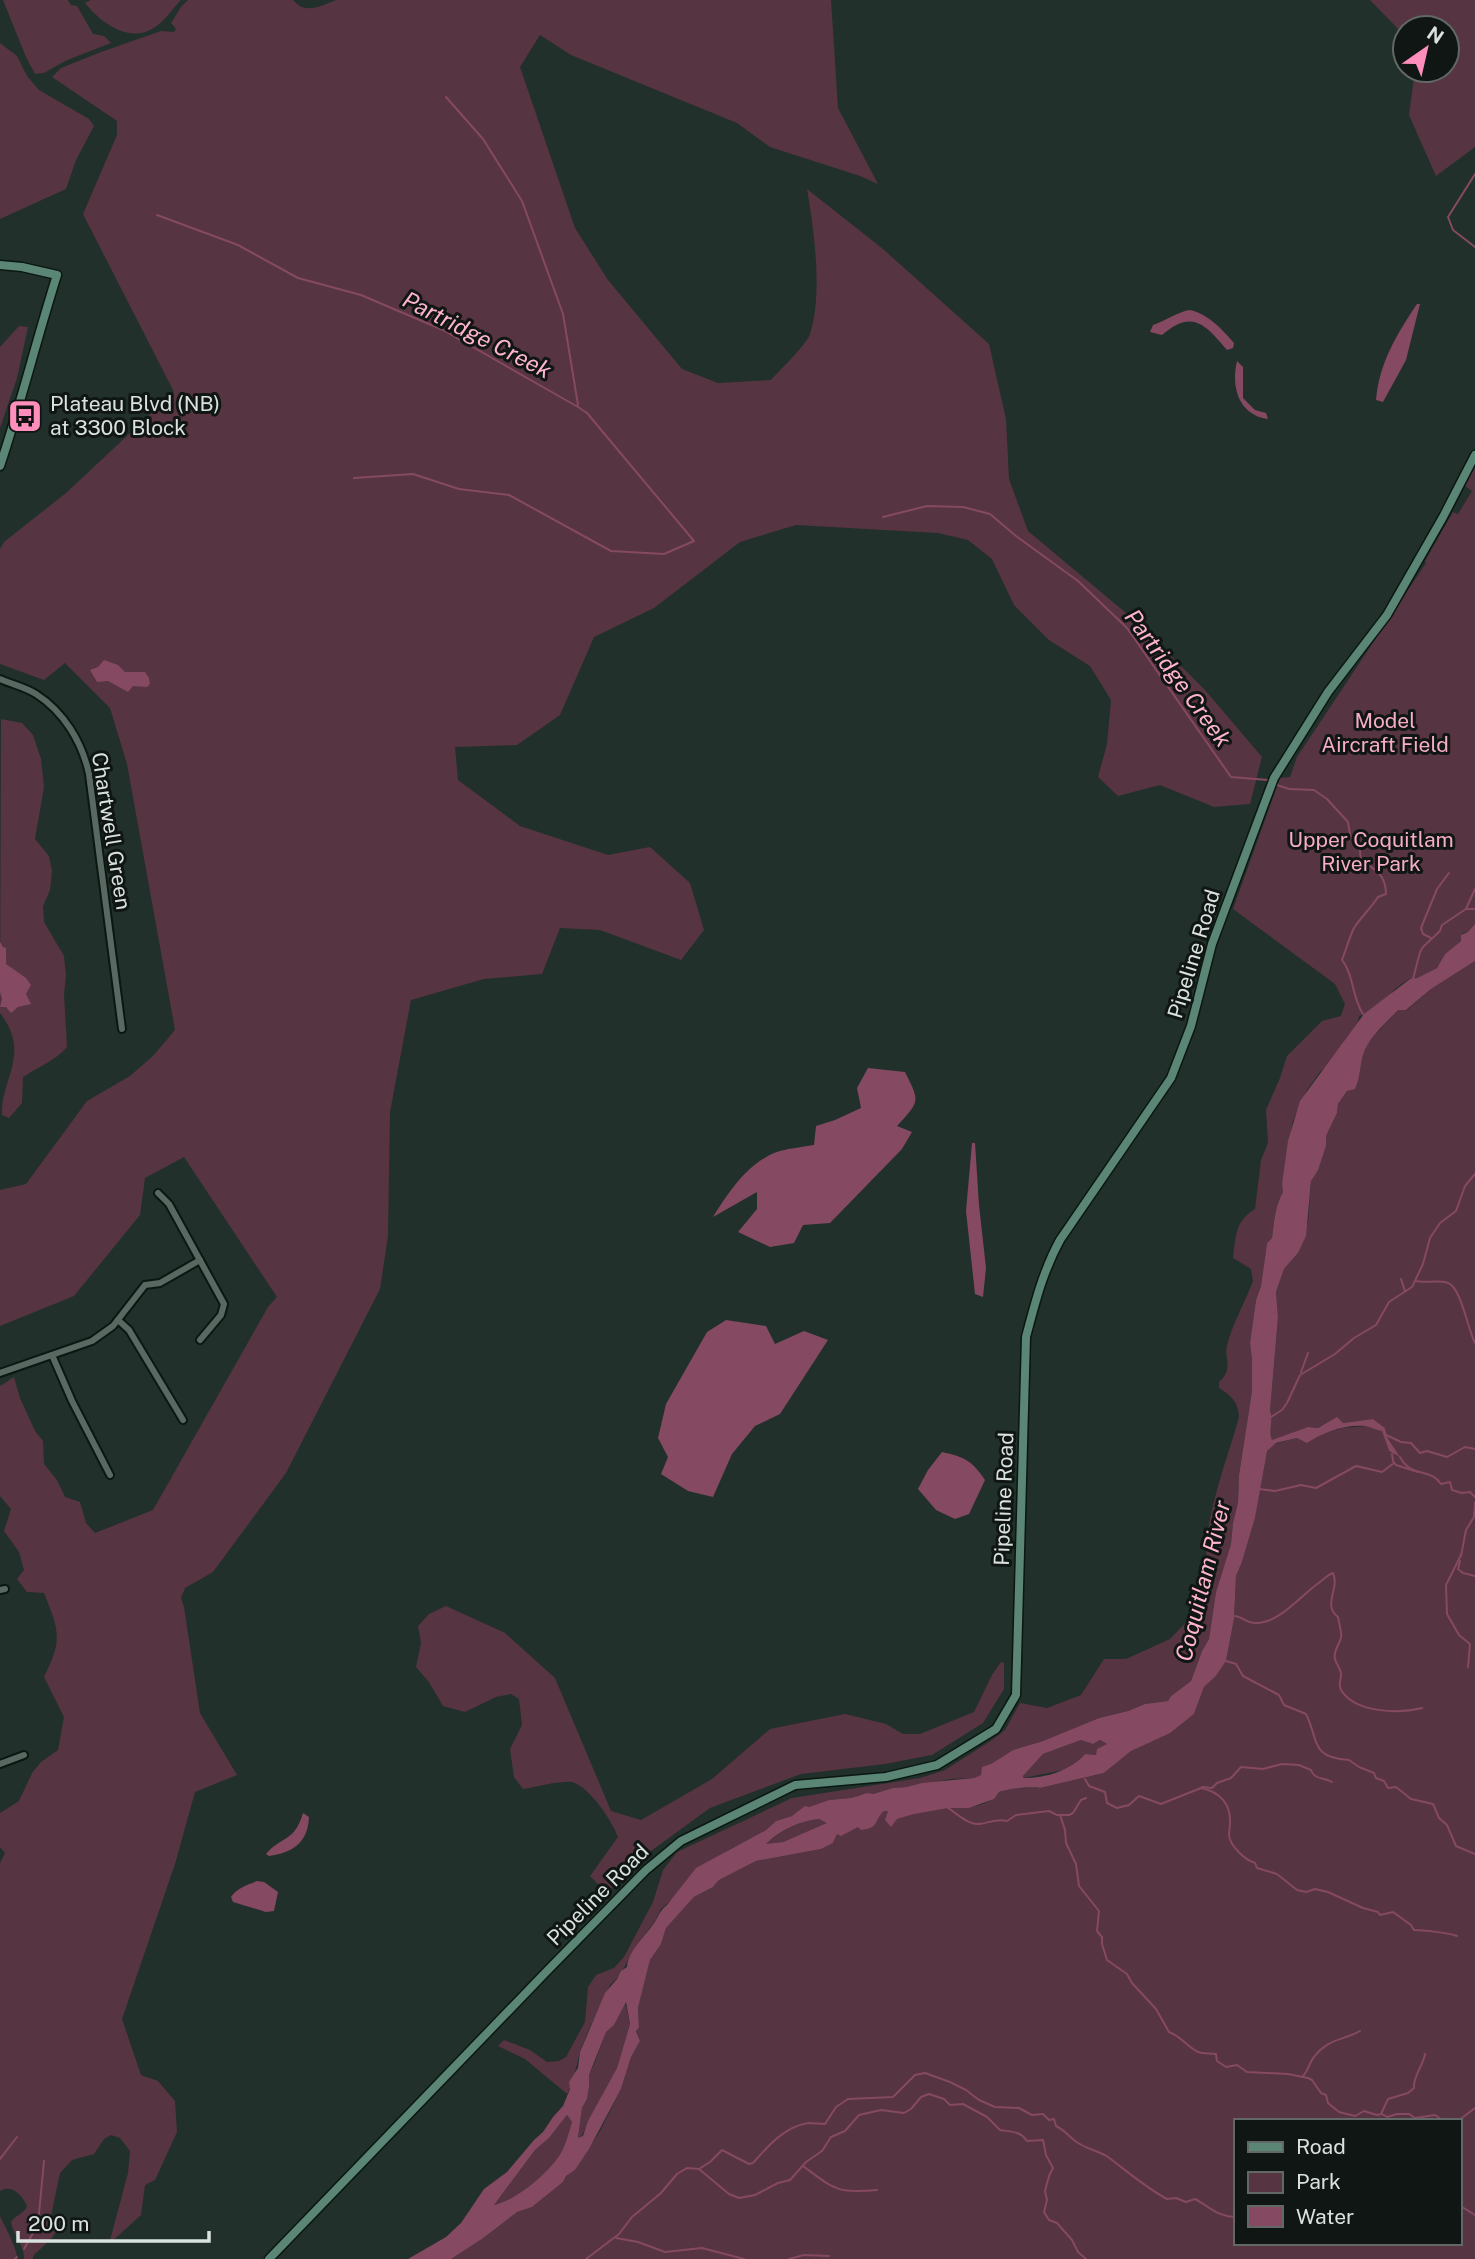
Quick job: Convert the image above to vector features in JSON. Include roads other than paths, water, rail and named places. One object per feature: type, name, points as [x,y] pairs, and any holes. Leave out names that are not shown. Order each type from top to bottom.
[{"type":"street","points":[[0,265],[57,275],[38,334],[20,407],[0,466]]},
{"type":"street","name":"Pipeline Road","points":[[269,2259],[555,1962],[646,1870],[681,1841],[795,1785],[886,1777],[937,1765],[996,1729],[1016,1695],[1026,1337],[1048,1262],[1060,1240],[1171,1078],[1191,1026],[1212,944],[1274,778],[1328,692],[1387,615],[1475,455]]},
{"type":"street","name":"Chartwell Green","points":[[0,679],[34,693],[60,713],[85,753],[122,1030]]},
{"type":"street","points":[[158,1193],[169,1203],[224,1304],[221,1315],[200,1340]]},
{"type":"street","points":[[0,1373],[92,1341],[118,1320],[145,1285],[160,1283],[200,1260]]},
{"type":"street","points":[[118,1320],[129,1330],[183,1420]]},
{"type":"street","points":[[52,1355],[110,1475]]},
{"type":"street","points":[[0,1764],[24,1755]]},
{"type":"water","points":[[1417,304],[1420,304],[1406,360],[1383,402],[1376,400],[1385,361]]},
{"type":"water","points":[[1189,310],[1214,322],[1234,343],[1233,348],[1227,350],[1205,327],[1190,321],[1173,327],[1162,335],[1150,332],[1153,325]]},
{"type":"water","points":[[1237,361],[1243,367],[1243,398],[1255,410],[1266,413],[1268,419],[1250,412],[1239,398],[1235,380]]},
{"type":"water","points":[[104,660],[118,665],[125,672],[145,672],[150,684],[147,687],[133,686],[128,692],[108,681],[97,682],[90,670],[98,667]]},
{"type":"water","points":[[1475,924],[1475,961],[1431,989],[1406,1010],[1398,1010],[1365,1049],[1355,1089],[1347,1091],[1338,1104],[1337,1113],[1326,1136],[1326,1146],[1318,1170],[1311,1181],[1306,1236],[1298,1253],[1284,1269],[1276,1292],[1278,1317],[1270,1411],[1272,1440],[1308,1427],[1318,1428],[1337,1417],[1343,1423],[1373,1419],[1385,1428],[1387,1437],[1400,1457],[1389,1451],[1382,1431],[1365,1426],[1334,1430],[1307,1443],[1297,1438],[1276,1443],[1267,1451],[1255,1518],[1236,1576],[1234,1619],[1226,1661],[1204,1687],[1194,1714],[1170,1733],[1131,1751],[1104,1773],[1040,1788],[999,1792],[994,1799],[969,1808],[948,1808],[914,1814],[897,1819],[891,1827],[885,1820],[888,1811],[884,1811],[871,1828],[861,1830],[858,1827],[841,1836],[837,1834],[833,1843],[821,1849],[756,1861],[719,1880],[713,1887],[694,1897],[666,1928],[661,1944],[650,1960],[638,2008],[639,2027],[636,2031],[640,2041],[631,2057],[621,2089],[575,2170],[532,2207],[517,2212],[451,2259],[408,2259],[446,2237],[461,2223],[484,2189],[507,2172],[563,2106],[570,2089],[569,2082],[578,2068],[580,2052],[605,1993],[627,1967],[634,1949],[661,1911],[696,1868],[766,1830],[776,1821],[792,1816],[805,1806],[922,1783],[974,1778],[981,1775],[982,1767],[1013,1750],[1099,1718],[1145,1704],[1168,1701],[1191,1681],[1209,1639],[1216,1592],[1231,1544],[1252,1391],[1250,1343],[1256,1300],[1261,1286],[1267,1243],[1272,1238],[1277,1208],[1283,1192],[1288,1141],[1300,1101],[1364,1014],[1410,979],[1437,968],[1445,954],[1461,941],[1461,935]],"holes":[[[1081,1740],[1093,1744],[1100,1740],[1107,1744],[1097,1749],[1096,1755],[1085,1754],[1072,1765],[1057,1772],[1023,1778],[1043,1754]],[[819,1819],[827,1823],[783,1842],[766,1844],[784,1830]],[[626,2002],[630,2024],[617,2068],[588,2121],[583,2136],[578,2138],[582,2108],[587,2099],[589,2075],[606,2032],[614,2025]],[[567,2115],[572,2122],[568,2136],[551,2166],[523,2191],[494,2205],[535,2150],[549,2138]]]},
{"type":"water","points":[[0,942],[6,948],[6,964],[26,978],[31,985],[26,994],[31,1004],[18,1007],[11,1013],[6,1007],[0,1007]]},
{"type":"water","points":[[868,1068],[905,1072],[915,1101],[914,1106],[897,1126],[912,1132],[902,1149],[830,1223],[803,1225],[794,1243],[770,1247],[738,1232],[757,1209],[757,1192],[713,1217],[733,1187],[759,1161],[780,1151],[814,1145],[816,1126],[861,1108],[857,1088]]},
{"type":"water","points":[[972,1143],[975,1143],[986,1268],[983,1297],[975,1294],[966,1211]]},
{"type":"water","points":[[726,1320],[766,1326],[775,1344],[804,1331],[828,1340],[780,1414],[755,1426],[732,1454],[713,1497],[688,1491],[661,1474],[668,1457],[658,1438],[666,1404],[707,1332]]},
{"type":"water","points":[[942,1452],[967,1461],[985,1480],[969,1514],[955,1519],[936,1510],[918,1489]]},
{"type":"water","points":[[303,1813],[309,1817],[302,1840],[285,1852],[269,1856],[266,1854],[296,1830]]},
{"type":"water","points":[[257,1881],[264,1882],[278,1892],[274,1911],[266,1912],[233,1902],[231,1897],[236,1891]]},
{"type":"waterway","points":[[446,97],[483,139],[522,201],[563,314],[578,405]]},
{"type":"waterway","points":[[1475,174],[1448,217],[1453,230],[1475,247]]},
{"type":"waterway","name":"Partridge Creek","points":[[157,215],[238,245],[298,278],[361,295],[443,330],[578,407],[587,413],[694,541],[664,554],[611,551],[509,495],[459,489],[413,474],[354,478]]},
{"type":"waterway","name":"Partridge Creek","points":[[883,517],[927,506],[963,507],[990,514],[1078,581],[1127,628],[1231,777],[1268,780]]},
{"type":"waterway","name":"Partridge Creek","points":[[1277,785],[1289,789],[1314,790],[1327,799],[1348,822],[1350,835],[1360,851],[1361,862],[1376,870],[1384,882],[1386,894],[1378,897],[1354,928],[1342,960],[1363,1014]]},
{"type":"waterway","points":[[1431,938],[1423,934],[1421,928],[1437,889],[1449,873]]},
{"type":"waterway","points":[[1413,979],[1423,947],[1440,931],[1442,925],[1466,909],[1475,889]]},
{"type":"waterway","points":[[1466,909],[1475,909]]},
{"type":"waterway","points":[[1271,1417],[1287,1403],[1300,1375],[1376,1325],[1389,1302],[1412,1287],[1423,1264],[1430,1238],[1440,1223],[1456,1211],[1465,1186],[1475,1174]]},
{"type":"waterway","points":[[1401,1279],[1405,1291]]},
{"type":"waterway","points":[[1415,1281],[1445,1282],[1453,1286],[1475,1343]]},
{"type":"waterway","points":[[1301,1372],[1308,1353]]},
{"type":"waterway","points":[[1386,1435],[1411,1443],[1420,1453],[1427,1451],[1447,1457],[1465,1447],[1475,1449]]},
{"type":"waterway","points":[[1392,1454],[1396,1465],[1418,1472]]},
{"type":"waterway","points":[[1400,1457],[1415,1471],[1432,1476],[1441,1484],[1450,1482],[1452,1490],[1470,1492],[1475,1497]]},
{"type":"waterway","points":[[1259,1489],[1275,1491],[1301,1485],[1316,1488],[1356,1466],[1382,1472],[1394,1463]]},
{"type":"waterway","points":[[1461,1556],[1466,1530],[1474,1517],[1475,1502]]},
{"type":"waterway","points":[[1461,1555],[1446,1585],[1447,1614],[1459,1635],[1470,1644],[1468,1667]]},
{"type":"waterway","points":[[1460,1561],[1458,1569],[1475,1576]]},
{"type":"waterway","points":[[1235,1616],[1255,1623],[1273,1619],[1333,1573],[1335,1579],[1331,1607],[1338,1617],[1341,1636],[1335,1651],[1341,1672],[1341,1690],[1356,1703],[1378,1710],[1422,1708]]},
{"type":"waterway","points":[[1226,1661],[1236,1664],[1243,1676],[1279,1695],[1284,1705],[1306,1714],[1318,1746],[1328,1756],[1349,1760],[1374,1773],[1388,1788],[1396,1787],[1411,1799],[1433,1804],[1439,1818],[1447,1825],[1456,1846],[1475,1854]]},
{"type":"waterway","points":[[1202,1787],[1212,1788],[1231,1778],[1241,1767],[1263,1769],[1282,1764],[1299,1765],[1311,1770],[1317,1777],[1332,1782]]},
{"type":"waterway","points":[[1085,1779],[1089,1786],[1105,1792],[1107,1803],[1117,1808],[1129,1805],[1139,1796],[1161,1804],[1201,1788],[1208,1790],[1219,1796],[1229,1810],[1229,1835],[1232,1844],[1243,1856],[1255,1863],[1257,1868],[1277,1874],[1297,1890],[1306,1892],[1315,1889],[1328,1892],[1380,1915],[1393,1912],[1414,1930],[1457,1936]]},
{"type":"waterway","points":[[948,1808],[966,1821],[979,1824],[996,1820],[1007,1821],[1016,1815],[1049,1811],[1057,1815],[1069,1815],[1081,1800],[1086,1798]]},
{"type":"waterway","points":[[1060,1815],[1066,1843],[1076,1864],[1079,1886],[1099,1911],[1097,1931],[1102,1937],[1107,1960],[1127,1974],[1156,2009],[1169,2032],[1198,2052],[1216,2054],[1217,2061],[1226,2067],[1237,2065],[1247,2072],[1308,2078],[1339,2112],[1355,2116],[1364,2111],[1387,2117],[1409,2114],[1415,2118],[1435,2115],[1441,2119]]},
{"type":"waterway","points":[[1302,2077],[1314,2057],[1325,2046],[1360,2031]]},
{"type":"waterway","points":[[1381,2114],[1388,2099],[1408,2093],[1414,2088],[1425,2054]]},
{"type":"waterway","points":[[699,2169],[722,2150],[749,2164],[753,2163],[777,2138],[791,2129],[808,2123],[825,2124],[836,2107],[848,2099],[893,2097],[915,2075],[925,2073],[950,2082],[995,2107],[1019,2108],[1032,2115],[1043,2114],[1049,2120],[1054,2119],[1056,2126],[1075,2141],[1108,2157],[1167,2199],[1176,2198],[1186,2202],[1195,2199],[1218,2213],[1234,2217]]},
{"type":"waterway","points":[[586,2259],[619,2234],[632,2217],[661,2193],[677,2174],[687,2168],[699,2169],[729,2194],[739,2198],[755,2195],[790,2180],[806,2162],[822,2151],[831,2137],[845,2131],[859,2115],[881,2110],[904,2113],[921,2097],[929,2094],[944,2099],[950,2105],[963,2104],[987,2117],[1000,2130],[1019,2134],[1027,2141],[1043,2140],[1046,2155],[1053,2168],[1045,2191],[1047,2200],[1044,2212],[1049,2220],[1057,2223],[1086,2259]]},
{"type":"waterway","points":[[1461,2119],[1475,2108]]},
{"type":"waterway","points":[[0,2159],[17,2137]]},
{"type":"waterway","points":[[24,2249],[38,2224],[44,2161]]},
{"type":"waterway","points":[[803,2166],[837,2188],[853,2191],[877,2190]]},
{"type":"waterway","points":[[1461,2205],[1475,2215]]},
{"type":"waterway","points":[[616,2238],[638,2242],[665,2252],[702,2248],[744,2259]]},
{"type":"waterway","points":[[789,2259],[804,2255],[829,2256]]},
{"type":"place","name":"Plateau Blvd (NB) at 3300 Block","points":[[25,416]]},
{"type":"park label","name":"Model Aircraft Field","points":[[1385,733]]},
{"type":"park label","name":"Upper Coquitlam River Park","points":[[1371,852]]},
{"type":"water label","name":"Coquitlam River","points":[[1203,1581]]}]
